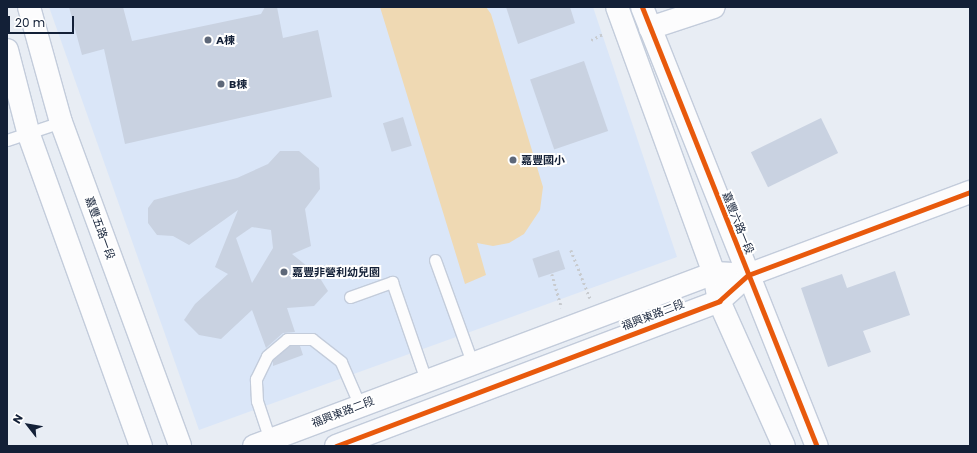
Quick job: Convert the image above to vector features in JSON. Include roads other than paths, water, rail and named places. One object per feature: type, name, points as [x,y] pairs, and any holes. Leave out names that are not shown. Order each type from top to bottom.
[{"type":"street","name":"嘉豐五路一段","points":[[28,7],[61,122],[180,446]]},
{"type":"street","points":[[617,7],[714,273],[719,301],[784,446]]},
{"type":"street","name":"嘉豐六路一段","points":[[642,7],[817,446]]},
{"type":"street","points":[[650,28],[714,7]]},
{"type":"street","points":[[7,50],[29,134],[141,446]]},
{"type":"street","name":"福興東路二段","points":[[336,446],[719,301],[748,275],[970,192]]},
{"type":"street","name":"福興東路二段","points":[[262,443],[472,362],[714,273],[748,275]]},
{"type":"lane","points":[[7,140],[29,134],[61,122]]},
{"type":"lane","points":[[435,260],[472,362]]},
{"type":"lane","points":[[350,296],[392,282],[426,380]]},
{"type":"lane","points":[[262,443],[256,379],[267,356],[287,339],[312,339],[341,362],[360,406]]},
{"type":"place","name":"A棟","points":[[208,40]]},
{"type":"place","name":"B棟","points":[[221,84]]},
{"type":"place","name":"嘉豐國小","points":[[513,160]]},
{"type":"place","name":"嘉豐非營利幼兒園","points":[[284,272]]}]
